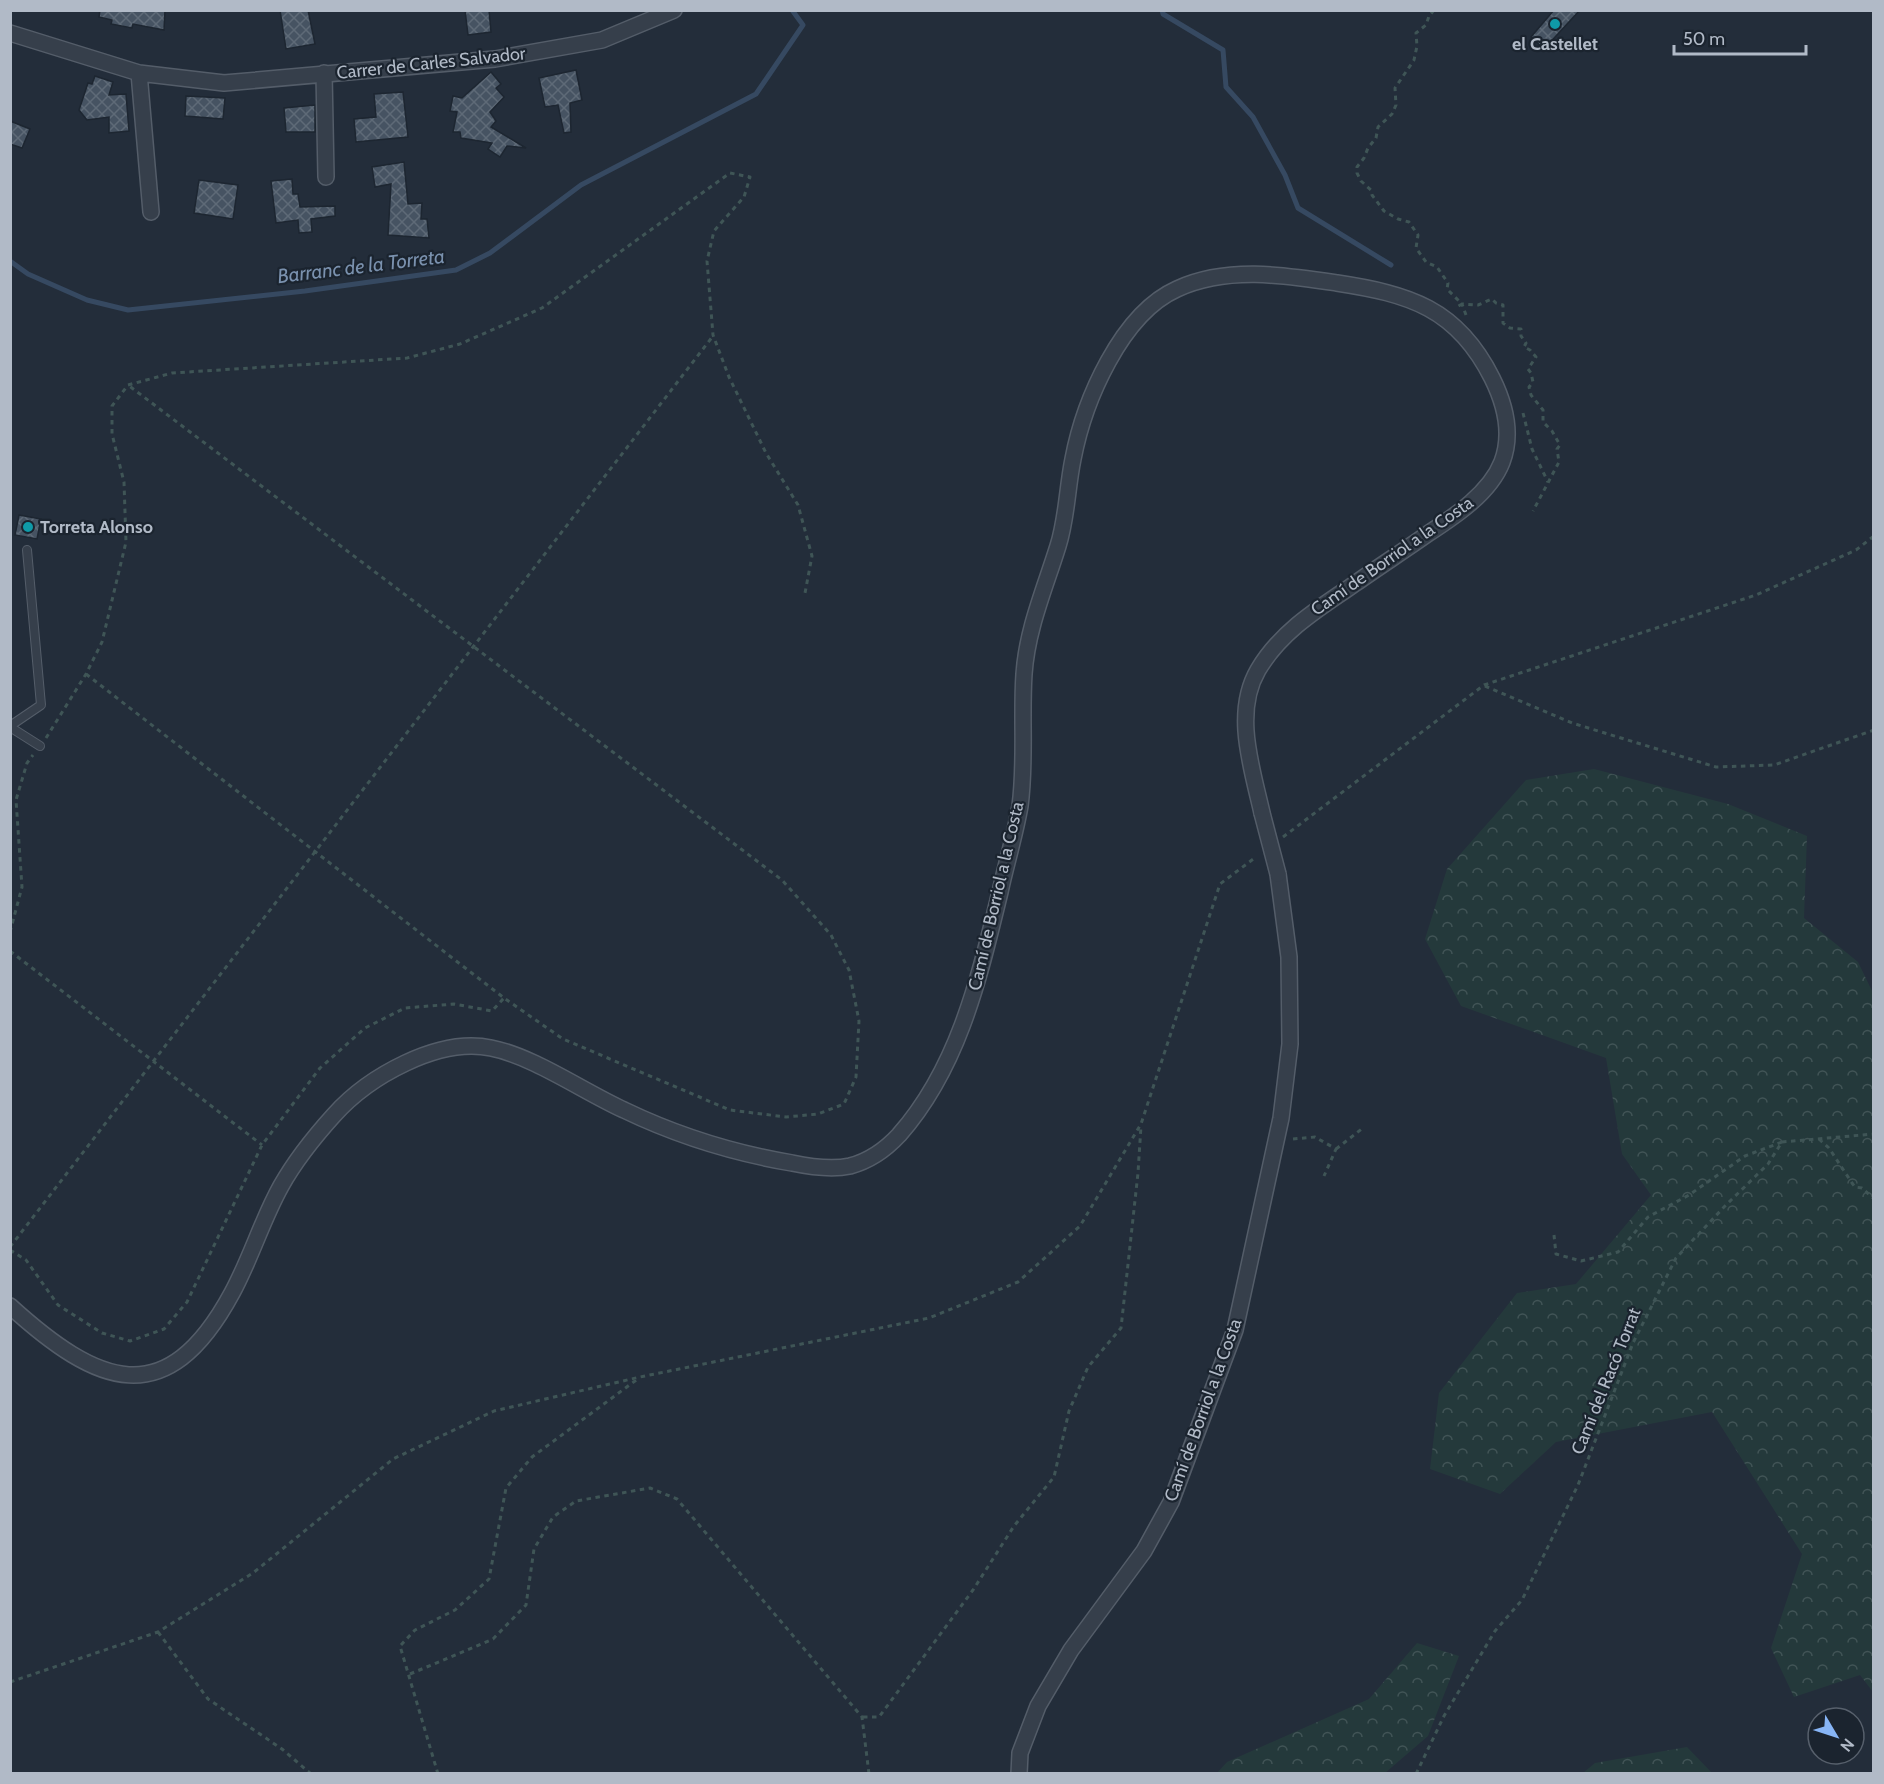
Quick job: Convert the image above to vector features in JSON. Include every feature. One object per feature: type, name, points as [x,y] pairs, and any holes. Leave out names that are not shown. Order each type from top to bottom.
[{"type":"street","name":"Carrer de Carles Salvador","points":[[10,33],[139,73],[224,82],[495,59],[602,40],[674,10]]},
{"type":"street","points":[[139,73],[151,212]]},
{"type":"street","name":"Carrer de Carles Salvador","points":[[324,73],[326,177]]},
{"type":"street","name":"Camí de Borriol a la Costa","points":[[10,1306],[77,1359],[110,1372],[140,1376],[166,1369],[192,1348],[215,1323],[235,1287],[281,1186],[311,1142],[338,1109],[363,1088],[395,1068],[431,1053],[463,1047],[490,1048],[530,1062],[624,1111],[695,1140],[761,1158],[817,1168],[849,1167],[874,1156],[893,1142],[917,1112],[945,1065],[965,1021],[972,999],[1020,806],[1024,737],[1024,669],[1037,607],[1061,538],[1073,456],[1088,405],[1116,347],[1143,311],[1177,289],[1221,276],[1274,274],[1373,288],[1407,298],[1443,315],[1461,332],[1484,362],[1502,397],[1507,423],[1505,452],[1500,470],[1480,493],[1453,518],[1301,620],[1273,648],[1253,677],[1245,704],[1249,755],[1278,874],[1289,957],[1290,1044],[1281,1118],[1235,1330],[1171,1502],[1144,1551],[1071,1650],[1038,1707],[1020,1753],[1019,1773]]},
{"type":"lane","points":[[27,550],[41,705],[10,727],[40,746]]},
{"type":"path","points":[[1434,10],[1426,24],[1416,33],[1417,46],[1414,60],[1395,88],[1396,105],[1392,114],[1378,127],[1376,138],[1357,167],[1357,173],[1360,181],[1371,190],[1384,211],[1409,222],[1418,235],[1416,248],[1426,262],[1437,267],[1448,283],[1447,289],[1462,304]]},
{"type":"path","points":[[10,932],[22,887],[16,800],[27,763],[53,730],[102,642],[126,542],[124,482],[112,434],[112,406],[128,385],[172,373],[407,358],[460,344],[542,308],[730,173],[750,177],[744,196],[714,231],[711,241],[707,261],[713,335],[747,415],[766,453],[798,506],[812,556],[805,593]]},
{"type":"path","points":[[1443,315],[1462,304],[1478,305],[1492,299],[1503,305],[1503,323],[1510,328],[1521,329],[1521,336],[1526,343],[1524,347],[1536,357],[1528,369],[1533,382],[1529,387],[1531,395],[1543,410],[1543,422],[1552,431],[1560,445],[1557,449],[1559,462],[1533,511]]},
{"type":"path","points":[[504,998],[492,1011],[454,1004],[405,1008],[365,1028],[320,1068],[262,1145],[187,1302],[164,1329],[129,1341],[102,1333],[58,1305],[26,1260],[10,1248],[713,335]]},
{"type":"path","points":[[86,674],[504,998],[563,1039],[730,1110],[786,1117],[818,1114],[844,1104],[856,1077],[859,1021],[849,970],[831,935],[782,880],[128,385]]},
{"type":"path","points":[[1277,841],[1484,685],[1756,595],[1856,550],[1874,536]]},
{"type":"path","points":[[1484,685],[1572,723],[1716,767],[1774,765],[1874,730]]},
{"type":"path","points":[[10,1682],[158,1632],[253,1573],[393,1459],[494,1411],[640,1377],[929,1318],[1018,1282],[1080,1226],[1141,1124],[1220,884],[1258,855]]},
{"type":"path","points":[[10,951],[262,1145]]},
{"type":"path","points":[[862,1717],[879,1717],[973,1590],[1014,1526],[1054,1477],[1069,1411],[1088,1367],[1121,1328],[1141,1124]]},
{"type":"path","points":[[1324,1176],[1336,1149],[1363,1128]]},
{"type":"path","points":[[1554,1235],[1556,1254],[1581,1261],[1618,1252],[1647,1217],[1689,1195],[1745,1156],[1782,1142],[1874,1134]]},
{"type":"path","points":[[1276,1140],[1315,1137],[1336,1149]]},
{"type":"path","points":[[1819,1139],[1829,1148],[1855,1187],[1862,1188],[1874,1199]]},
{"type":"path","name":"Camí del Racó Torrat","points":[[1416,1773],[1444,1716],[1495,1631],[1522,1600],[1578,1485],[1633,1343],[1676,1258],[1768,1164],[1782,1142]]},
{"type":"path","points":[[438,1773],[400,1647],[415,1630],[455,1610],[489,1579],[506,1488],[532,1457],[640,1377]]},
{"type":"path","points":[[410,1674],[493,1639],[526,1605],[534,1549],[553,1517],[576,1501],[650,1488],[677,1499],[862,1717],[869,1773]]},
{"type":"path","points":[[158,1632],[208,1699],[282,1749],[311,1773]]},
{"type":"green space","points":[[1594,769],[1728,804],[1807,836],[1804,918],[1858,962],[1873,993],[1873,1692],[1860,1675],[1794,1697],[1771,1648],[1802,1554],[1712,1412],[1556,1442],[1500,1494],[1430,1469],[1439,1393],[1517,1293],[1576,1284],[1651,1195],[1622,1154],[1606,1058],[1461,1006],[1425,939],[1447,869],[1526,780]]},
{"type":"green space","points":[[1417,1643],[1459,1656],[1428,1736],[1385,1773],[1217,1773],[1227,1762],[1369,1699]]},
{"type":"green space","points":[[1687,1747],[1712,1773],[1583,1773],[1595,1763]]},
{"type":"building","points":[[100,10],[165,10],[164,30],[133,24],[132,28],[111,24],[112,20],[99,17]]},
{"type":"building","points":[[280,10],[308,10],[315,44],[286,49]]},
{"type":"building","points":[[465,10],[489,10],[491,32],[468,35]]},
{"type":"building","name":"el Castellet","points":[[1554,10],[1580,10],[1544,49],[1531,37]]},
{"type":"building","points":[[576,70],[582,100],[570,103],[571,132],[564,133],[558,105],[545,107],[539,78]]},
{"type":"building","points":[[491,72],[501,84],[496,88],[504,97],[490,112],[496,121],[491,127],[526,148],[507,146],[500,157],[488,149],[492,143],[461,138],[460,132],[453,132],[457,112],[450,111],[453,96],[462,98]]},
{"type":"building","points":[[95,76],[113,82],[109,95],[126,94],[129,131],[109,133],[109,117],[87,120],[79,110],[88,83],[92,84]]},
{"type":"building","points":[[403,92],[408,137],[356,142],[354,119],[376,117],[374,94]]},
{"type":"building","points":[[186,96],[225,98],[223,119],[185,116]]},
{"type":"building","points":[[315,105],[315,132],[286,132],[284,108]]},
{"type":"building","points":[[10,121],[30,129],[22,148],[10,144]]},
{"type":"building","points":[[404,162],[408,204],[422,203],[421,219],[427,219],[429,238],[388,235],[391,184],[375,187],[372,167]]},
{"type":"building","points":[[292,179],[293,194],[298,194],[300,207],[335,206],[335,216],[311,219],[312,232],[299,233],[298,220],[276,223],[271,181]]},
{"type":"building","points":[[199,180],[238,185],[233,219],[194,213]]},
{"type":"building","name":"Torreta Alonso","points":[[19,515],[41,519],[37,539],[15,535]]},
{"type":"waterway","name":"Barranc de la Torreta","points":[[10,261],[28,274],[87,300],[128,310],[305,291],[456,270],[490,253],[581,185],[756,94],[803,25],[792,10]]},
{"type":"waterway","points":[[1162,10],[1163,14],[1223,50],[1226,87],[1253,117],[1285,175],[1298,208],[1391,265]]},
{"type":"place","name":"el Castellet","points":[[1555,24]]},
{"type":"place","name":"Torreta Alonso","points":[[28,527]]}]
